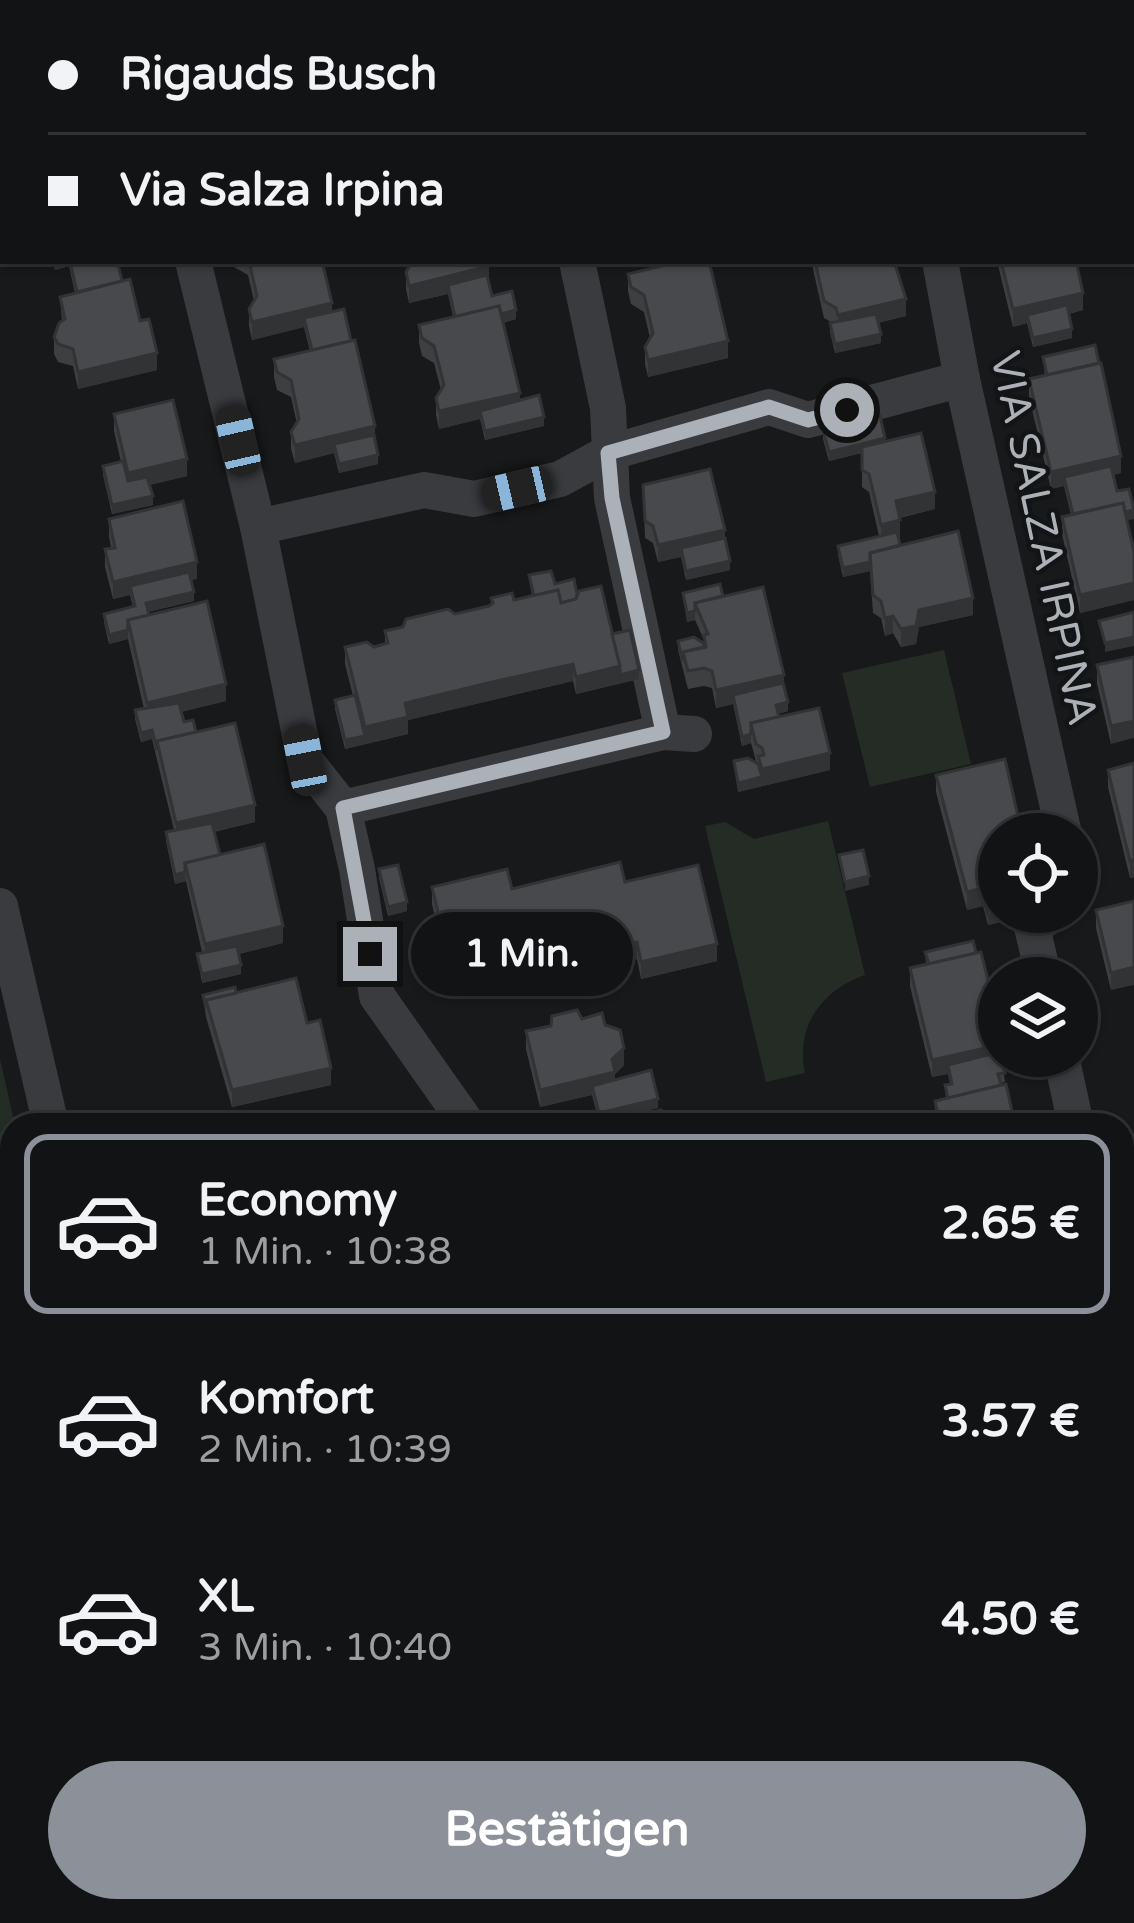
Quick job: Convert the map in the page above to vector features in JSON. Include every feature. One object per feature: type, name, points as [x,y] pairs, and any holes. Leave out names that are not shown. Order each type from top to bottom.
[{"type":"street","points":[[195,264],[259,527],[305,760],[343,808],[376,996],[459,1113]]},
{"type":"street","points":[[343,808],[679,733],[612,498],[608,408],[578,264]]},
{"type":"street","name":"VIA SALZA IRPINA","points":[[941,264],[1059,813]]},
{"type":"street","points":[[259,527],[424,490],[474,499],[560,479],[608,453],[769,407],[808,420],[962,379]]},
{"type":"street","points":[[0,906],[48,1113]]},
{"type":"street","points":[[1066,1077],[1073,1113]]},
{"type":"shaded area","points":[[944,650],[971,764],[870,787],[842,673]]},
{"type":"shaded area","points":[[828,821],[865,975],[836,990],[815,1012],[804,1040],[805,1073],[766,1082],[705,826],[725,822],[754,839]]},
{"type":"shaded area","points":[[0,1059],[12,1113],[0,1113]]},
{"type":"building","points":[[71,264],[118,264],[122,281],[77,292]]},
{"type":"building","points":[[250,264],[323,264],[332,303],[252,322],[249,309],[257,296]]},
{"type":"building","points":[[410,264],[489,266],[409,286],[406,272]]},
{"type":"building","points":[[670,264],[710,264],[728,341],[648,360],[645,347],[653,333],[644,295],[631,287],[628,274]]},
{"type":"building","points":[[816,264],[895,264],[906,299],[838,315],[824,301]]},
{"type":"building","points":[[1002,264],[1077,264],[1083,293],[1013,309]]},
{"type":"building","points":[[487,275],[492,296],[512,291],[516,310],[501,314],[499,306],[455,317],[448,285]]},
{"type":"building","points":[[130,279],[140,321],[149,319],[157,353],[78,372],[73,349],[58,344],[54,337],[65,319],[60,297]]},
{"type":"building","points":[[1067,305],[1072,329],[1033,338],[1027,315]]},
{"type":"building","points":[[499,306],[520,393],[439,411],[436,398],[444,385],[434,346],[422,338],[419,325]]},
{"type":"building","points":[[344,309],[351,341],[312,350],[304,318]]},
{"type":"building","points":[[876,314],[881,334],[835,344],[830,323]]},
{"type":"building","points":[[355,340],[375,426],[295,445],[291,432],[299,419],[291,380],[277,372],[274,359]]},
{"type":"building","points":[[1095,345],[1099,363],[1047,375],[1043,357]]},
{"type":"building","points":[[1101,363],[1121,456],[1051,472],[1029,379]]},
{"type":"building","points":[[539,395],[544,417],[485,431],[480,411]]},
{"type":"building","points":[[173,400],[187,459],[128,473],[114,414]]},
{"type":"building","points":[[880,416],[885,438],[829,452],[823,430]]},
{"type":"building","points":[[921,433],[935,492],[896,501],[900,520],[881,525],[869,474],[862,470],[862,447]]},
{"type":"building","points":[[374,435],[378,455],[339,464],[334,444]]},
{"type":"building","points":[[123,461],[128,481],[147,477],[153,496],[112,505],[103,466]]},
{"type":"building","points":[[1111,466],[1117,491],[1129,489],[1134,510],[1125,512],[1123,503],[1073,514],[1064,477]]},
{"type":"building","points":[[710,469],[725,530],[658,545],[653,526],[645,521],[643,485]]},
{"type":"building","points":[[183,501],[197,562],[113,582],[105,549],[115,548],[109,519]]},
{"type":"building","points":[[1123,503],[1134,552],[1134,583],[1080,595],[1062,517]]},
{"type":"building","points":[[958,531],[973,598],[919,610],[916,626],[901,629],[893,616],[885,618],[881,601],[873,595],[870,553]]},
{"type":"building","points":[[897,532],[900,545],[870,553],[870,562],[843,568],[838,546]]},
{"type":"building","points":[[725,538],[730,561],[686,571],[681,548]]},
{"type":"building","points":[[551,571],[555,584],[574,579],[576,599],[561,603],[558,590],[534,596],[529,575]]},
{"type":"building","points":[[189,572],[194,592],[146,603],[149,615],[128,620],[128,630],[109,635],[104,614],[135,606],[130,586]]},
{"type":"building","points":[[720,584],[723,596],[695,603],[695,611],[687,613],[683,593]]},
{"type":"building","points":[[601,586],[620,666],[576,677],[573,664],[488,683],[405,703],[408,717],[365,727],[345,647],[388,643],[385,631],[403,627],[406,619],[489,606],[491,598],[512,593],[514,600],[558,590],[561,603],[576,599],[579,591]]},
{"type":"building","points":[[763,587],[784,675],[716,690],[712,671],[688,671],[683,652],[706,647],[704,635],[708,634],[695,603]]},
{"type":"building","points":[[207,601],[226,684],[147,703],[128,620]]},
{"type":"building","points":[[1134,612],[1134,637],[1105,643],[1099,621]]},
{"type":"building","points":[[630,630],[639,670],[620,675],[612,634]]},
{"type":"building","points":[[694,637],[704,647],[683,652],[683,661],[678,641]]},
{"type":"building","points":[[1134,657],[1134,721],[1111,726],[1097,665]]},
{"type":"building","points":[[783,683],[788,702],[776,705],[779,717],[751,723],[751,734],[742,737],[733,695]]},
{"type":"building","points":[[355,695],[365,736],[345,740],[335,700]]},
{"type":"building","points":[[179,703],[184,722],[193,720],[196,732],[157,741],[157,750],[152,730],[141,733],[135,710]]},
{"type":"building","points":[[819,708],[830,753],[762,769],[758,756],[764,755],[751,723]]},
{"type":"building","points":[[235,723],[255,805],[176,823],[157,741]]},
{"type":"building","points":[[748,758],[758,764],[762,777],[738,783],[734,761]]},
{"type":"building","points":[[1005,759],[1017,813],[978,813],[978,889],[967,892],[936,775]]},
{"type":"building","points":[[1134,763],[1134,860],[1130,861],[1108,770]]},
{"type":"building","points":[[212,823],[220,855],[185,863],[185,872],[175,875],[166,832]]},
{"type":"building","points":[[264,844],[283,926],[205,944],[185,863]]},
{"type":"building","points":[[863,850],[869,876],[845,882],[839,855]]},
{"type":"building","points":[[620,862],[625,882],[698,865],[717,944],[641,962],[637,942],[528,968],[524,949],[451,966],[432,887],[507,869],[512,889]]},
{"type":"building","points":[[398,865],[407,902],[388,907],[379,869]]},
{"type":"building","points":[[1134,901],[1134,967],[1111,973],[1098,910]]},
{"type":"building","points":[[973,941],[976,953],[929,964],[925,952]]},
{"type":"building","points":[[237,946],[241,965],[202,974],[197,954]]},
{"type":"building","points":[[981,952],[978,1050],[932,1060],[910,968]]},
{"type":"building","points":[[296,978],[307,1023],[320,1020],[331,1068],[232,1090],[206,1000]]},
{"type":"building","points":[[235,987],[236,993],[206,1000],[206,1008],[203,995]]},
{"type":"building","points":[[577,1010],[582,1019],[602,1013],[605,1025],[620,1030],[624,1048],[612,1059],[615,1072],[540,1090],[526,1031],[551,1026],[552,1016]]},
{"type":"building","points":[[978,1057],[978,1077],[999,1077],[1001,1085],[948,1098],[945,1085],[952,1084],[948,1065]]},
{"type":"building","points":[[651,1070],[658,1099],[599,1113],[592,1086]]},
{"type":"building","points":[[1006,1084],[1012,1113],[938,1113],[935,1101]]},
{"type":"route","points":[[370,954],[343,808],[663,732],[612,498],[608,453],[769,407],[808,420],[847,410]]}]
